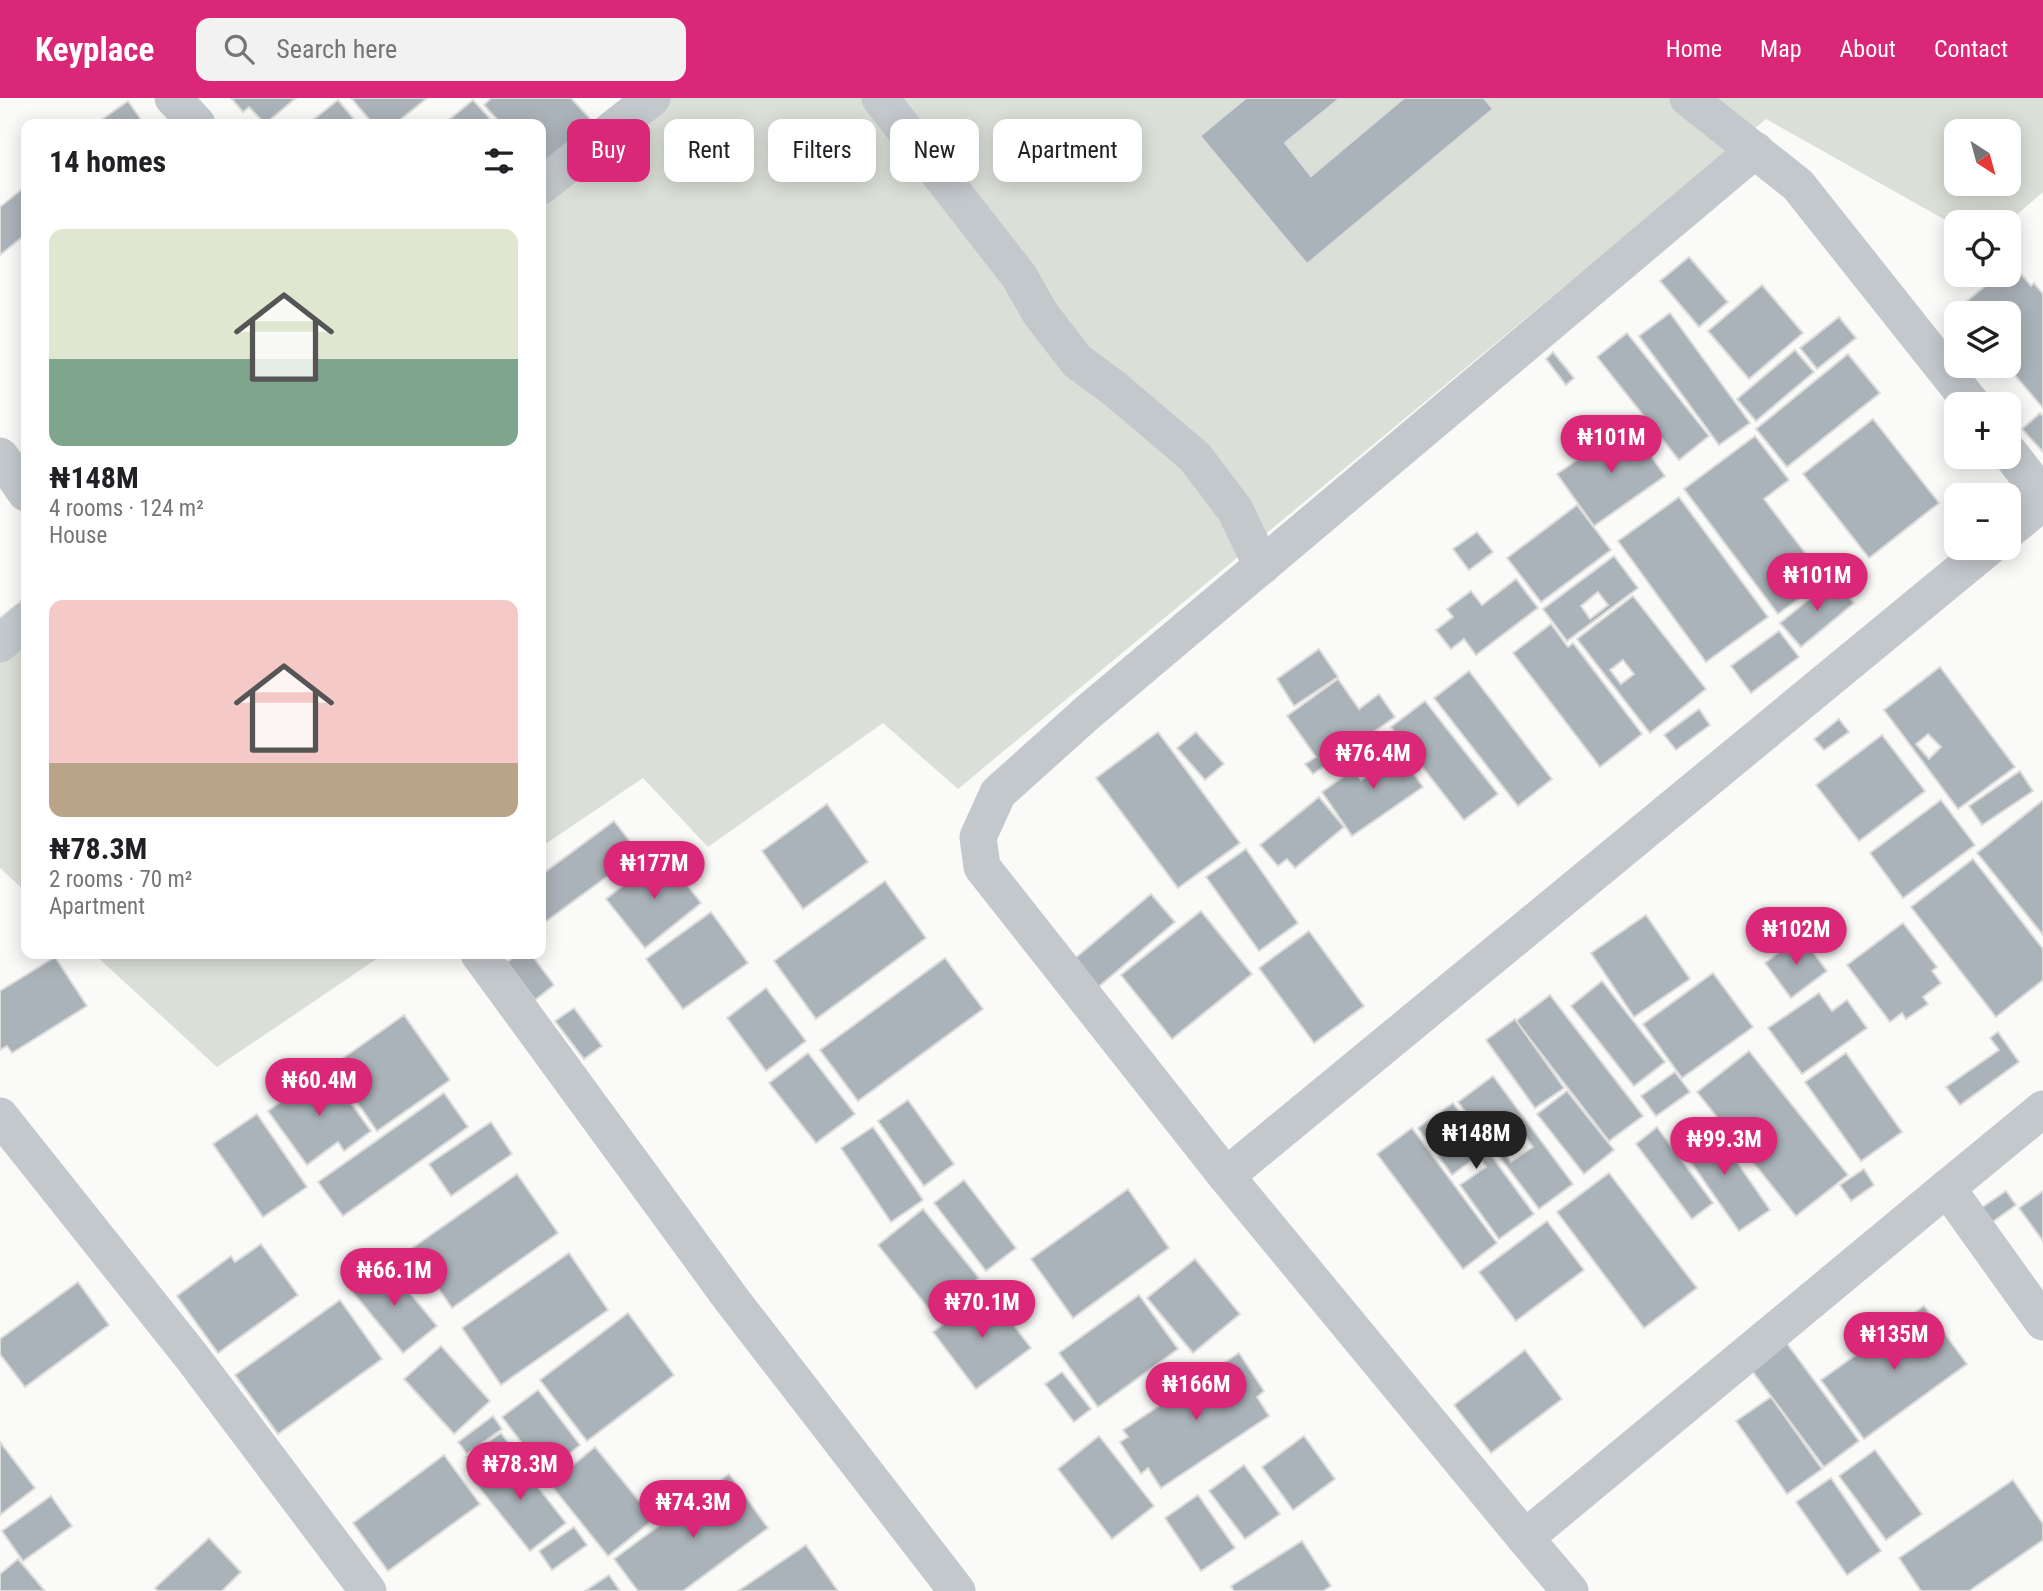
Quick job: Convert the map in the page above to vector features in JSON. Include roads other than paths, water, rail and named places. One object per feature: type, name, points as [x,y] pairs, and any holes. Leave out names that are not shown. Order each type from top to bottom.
[{"type":"street","points":[[173,98],[192,119]]},
{"type":"street","points":[[546,182],[652,98]]},
{"type":"street","points":[[880,98],[1019,276],[1040,313],[1077,361],[1115,389],[1195,457],[1235,510],[1262,566]]},
{"type":"street","points":[[1688,98],[1798,185],[1962,392]]},
{"type":"street","points":[[1570,1591],[1226,1176],[982,867],[978,837],[998,793],[1087,713],[1755,150]]},
{"type":"street","points":[[0,456],[21,486]]},
{"type":"street","points":[[2021,468],[2043,496]]},
{"type":"street","points":[[2021,520],[2043,502]]},
{"type":"street","points":[[1226,1176],[1973,560]]},
{"type":"street","points":[[0,644],[21,625]]},
{"type":"street","points":[[483,959],[732,1300],[957,1591]]},
{"type":"street","points":[[1525,1538],[2043,1109]]},
{"type":"street","points":[[0,1116],[184,1346],[368,1591]]},
{"type":"street","points":[[1947,1188],[2043,1322]]}]
